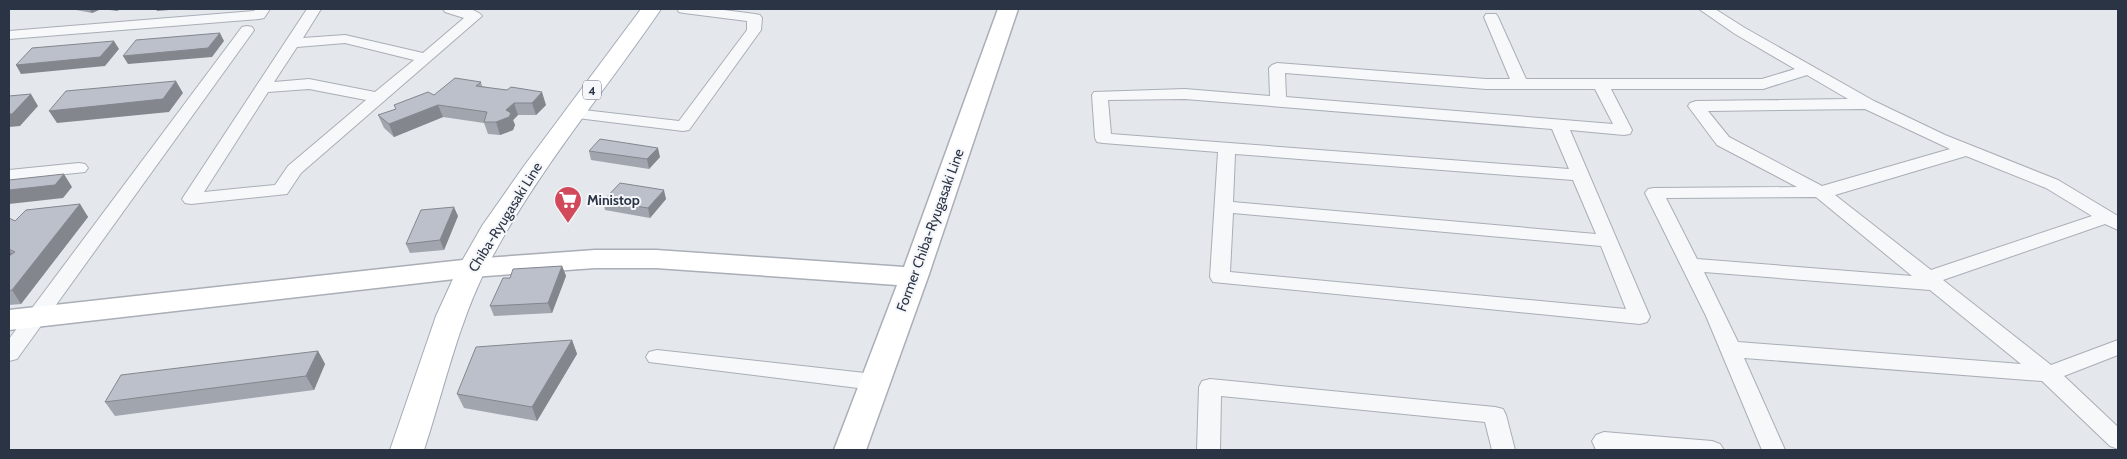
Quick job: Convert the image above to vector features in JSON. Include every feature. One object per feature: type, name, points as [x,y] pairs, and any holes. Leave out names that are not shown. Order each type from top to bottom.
[{"type":"main road","name":"Chiba-Ryugasaki Line","points":[[407,450],[451,316],[472,268],[512,201],[651,9]]},
{"type":"street","points":[[9,35],[259,15],[263,9]]},
{"type":"street","points":[[314,9],[191,199],[281,190],[294,170],[475,16],[450,9]]},
{"type":"street","points":[[575,114],[683,126],[754,30],[755,18],[684,9]]},
{"type":"street","name":"Former Chiba-Ryugasaki Line","points":[[850,450],[914,277],[1008,9]]},
{"type":"street","points":[[1706,9],[1740,32],[1868,104],[1939,139],[2052,184],[2113,220]]},
{"type":"street","points":[[1491,17],[1520,84]]},
{"type":"street","points":[[9,354],[247,30]]},
{"type":"street","points":[[292,44],[345,39],[426,58]]},
{"type":"street","points":[[1278,101],[1277,68],[1486,84],[1763,84],[1808,70]]},
{"type":"street","points":[[263,88],[308,84],[378,98]]},
{"type":"street","points":[[1580,175],[1103,138],[1100,95],[1185,94],[1624,130],[1601,84]]},
{"type":"street","points":[[1868,104],[1696,106],[1723,141],[1820,192],[2048,374],[2118,440]]},
{"type":"street","points":[[1227,148],[1220,278],[1640,317],[1559,125]]},
{"type":"street","points":[[1773,450],[1716,316],[1654,193],[1820,192],[1841,188],[1966,150]]},
{"type":"street","points":[[9,176],[79,168]]},
{"type":"street","points":[[1224,207],[1607,241]]},
{"type":"street","points":[[1690,265],[1932,281],[2113,220]]},
{"type":"street","points":[[9,320],[472,268],[595,259],[656,259],[914,277]]},
{"type":"street","points":[[1730,349],[2048,374],[2118,347]]},
{"type":"street","points":[[657,357],[874,382]]},
{"type":"street","points":[[1208,450],[1210,387],[1495,415],[1502,450]]},
{"type":"street","points":[[1607,450],[1604,441],[1712,450]]},
{"type":"building","points":[[220,33],[208,48],[123,56],[136,40]]},
{"type":"building","points":[[114,41],[100,57],[16,65],[32,48]]},
{"type":"building","points":[[455,78],[481,82],[476,86],[507,90],[511,87],[542,92],[532,103],[514,103],[506,110],[511,113],[509,117],[496,122],[484,122],[487,112],[438,105],[389,124],[378,115],[396,109],[394,105],[428,92],[434,95]]},
{"type":"building","points":[[176,81],[163,99],[49,111],[66,91]]},
{"type":"building","points":[[31,94],[12,114],[9,114],[9,96]]},
{"type":"building","points":[[600,139],[658,148],[647,159],[589,151]]},
{"type":"building","points":[[64,174],[55,185],[9,190],[9,180]]},
{"type":"building","points":[[620,183],[664,190],[648,208],[603,201]]},
{"type":"building","points":[[80,204],[12,290],[9,291],[9,256],[15,252],[9,249],[9,218],[15,221],[26,210]]},
{"type":"building","points":[[454,207],[440,240],[406,244],[421,210]]},
{"type":"building","points":[[562,266],[548,303],[490,306],[503,278],[510,278],[513,269]]},
{"type":"building","points":[[572,340],[532,407],[457,394],[476,347]]},
{"type":"building","points":[[318,351],[306,376],[105,402],[121,375]]},
{"type":"place","name":"Ministop","points":[[568,224]]}]
